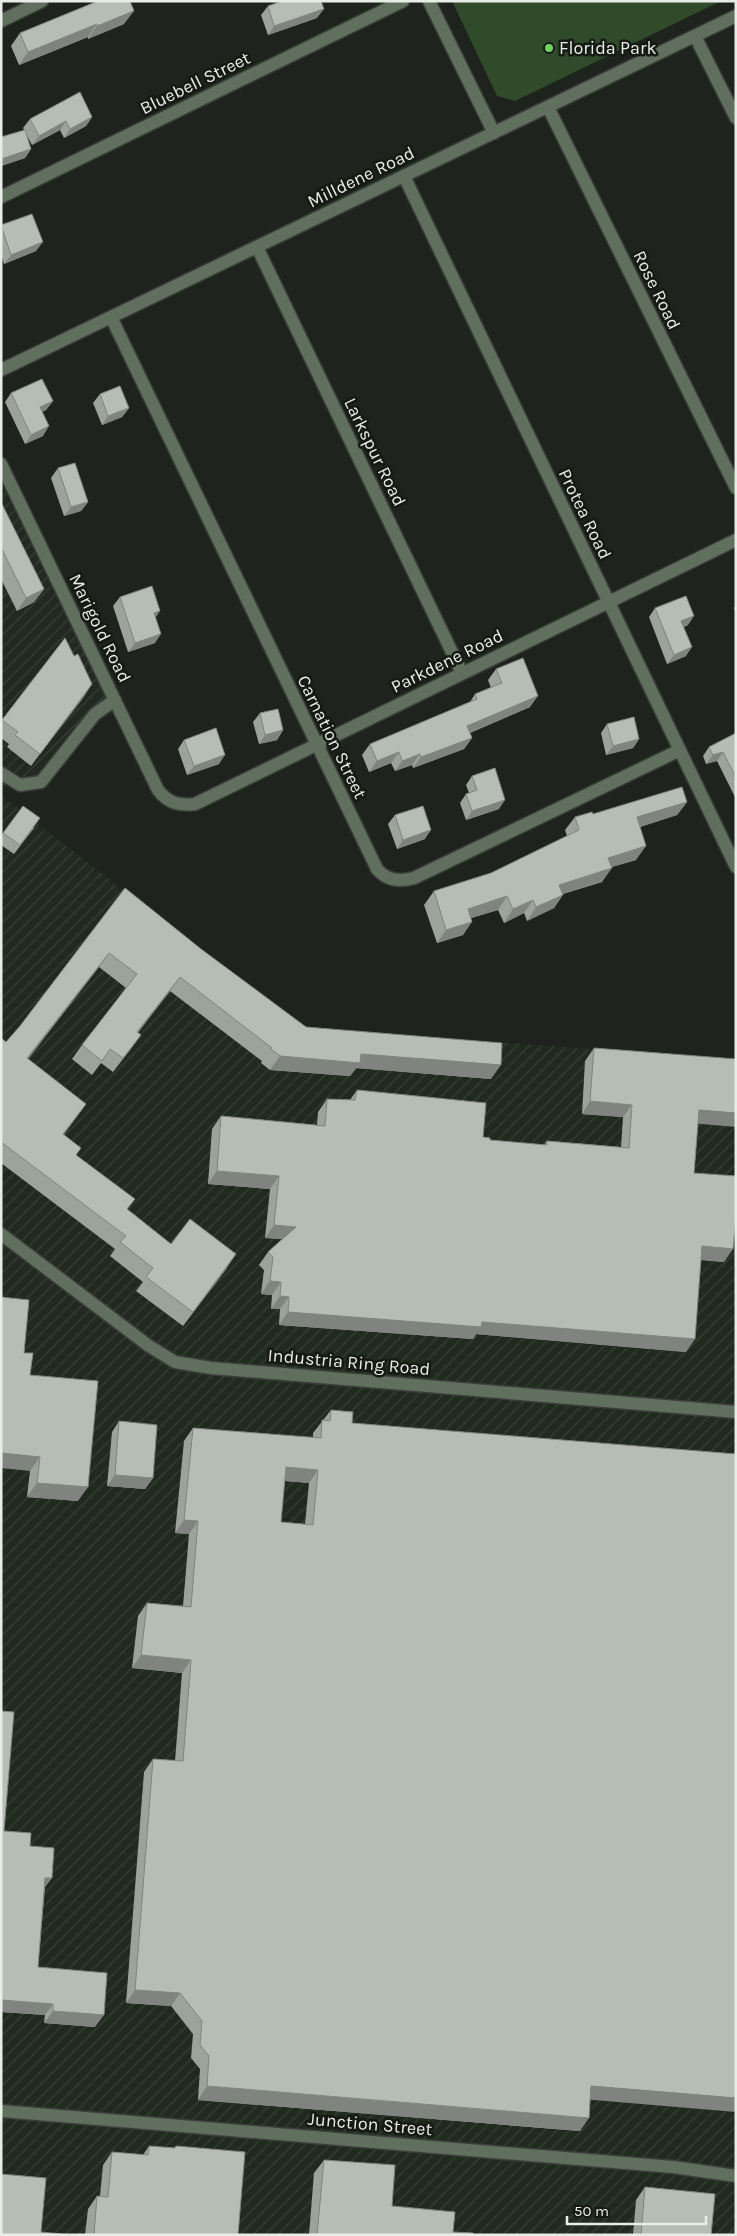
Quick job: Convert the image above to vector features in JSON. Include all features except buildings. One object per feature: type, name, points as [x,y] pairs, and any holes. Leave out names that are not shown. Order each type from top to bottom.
[{"type":"street","points":[[1,21],[42,1]]},
{"type":"street","name":"Bluebell Street","points":[[1,197],[404,1]]},
{"type":"street","points":[[429,1],[494,133]]},
{"type":"street","name":"Milldene Road","points":[[1,370],[736,16]]},
{"type":"street","points":[[695,36],[736,118]]},
{"type":"street","name":"Rose Road","points":[[548,107],[736,488]]},
{"type":"street","name":"Protea Road","points":[[404,176],[736,867]]},
{"type":"street","name":"Larkspur Road","points":[[257,247],[462,673]]},
{"type":"street","name":"Carnation Street","points":[[111,317],[377,869],[384,876],[400,881],[414,878],[680,750]]},
{"type":"street","name":"Marigold Road","points":[[1,464],[158,790],[173,803]]},
{"type":"street","name":"Parkdene Road","points":[[173,803],[195,804],[736,540]]},
{"type":"street","points":[[1,773],[20,785],[41,782],[95,714],[115,700]]},
{"type":"street","name":"Industria Ring Road","points":[[1,1234],[133,1335],[175,1362],[211,1368],[736,1412]]},
{"type":"street","name":"Junction Street","points":[[1,2111],[673,2167],[736,2176]]},
{"type":"shaded area","points":[[1,462],[116,700],[96,715],[47,778],[12,782],[1,794]]},
{"type":"shaded area","points":[[1,795],[299,1027],[736,1060],[736,2235],[1,2235]]},
{"type":"green space","name":"Florida Park","points":[[452,1],[721,1],[515,101],[497,96]]},
{"type":"place","name":"Florida Park","points":[[549,48]]}]
